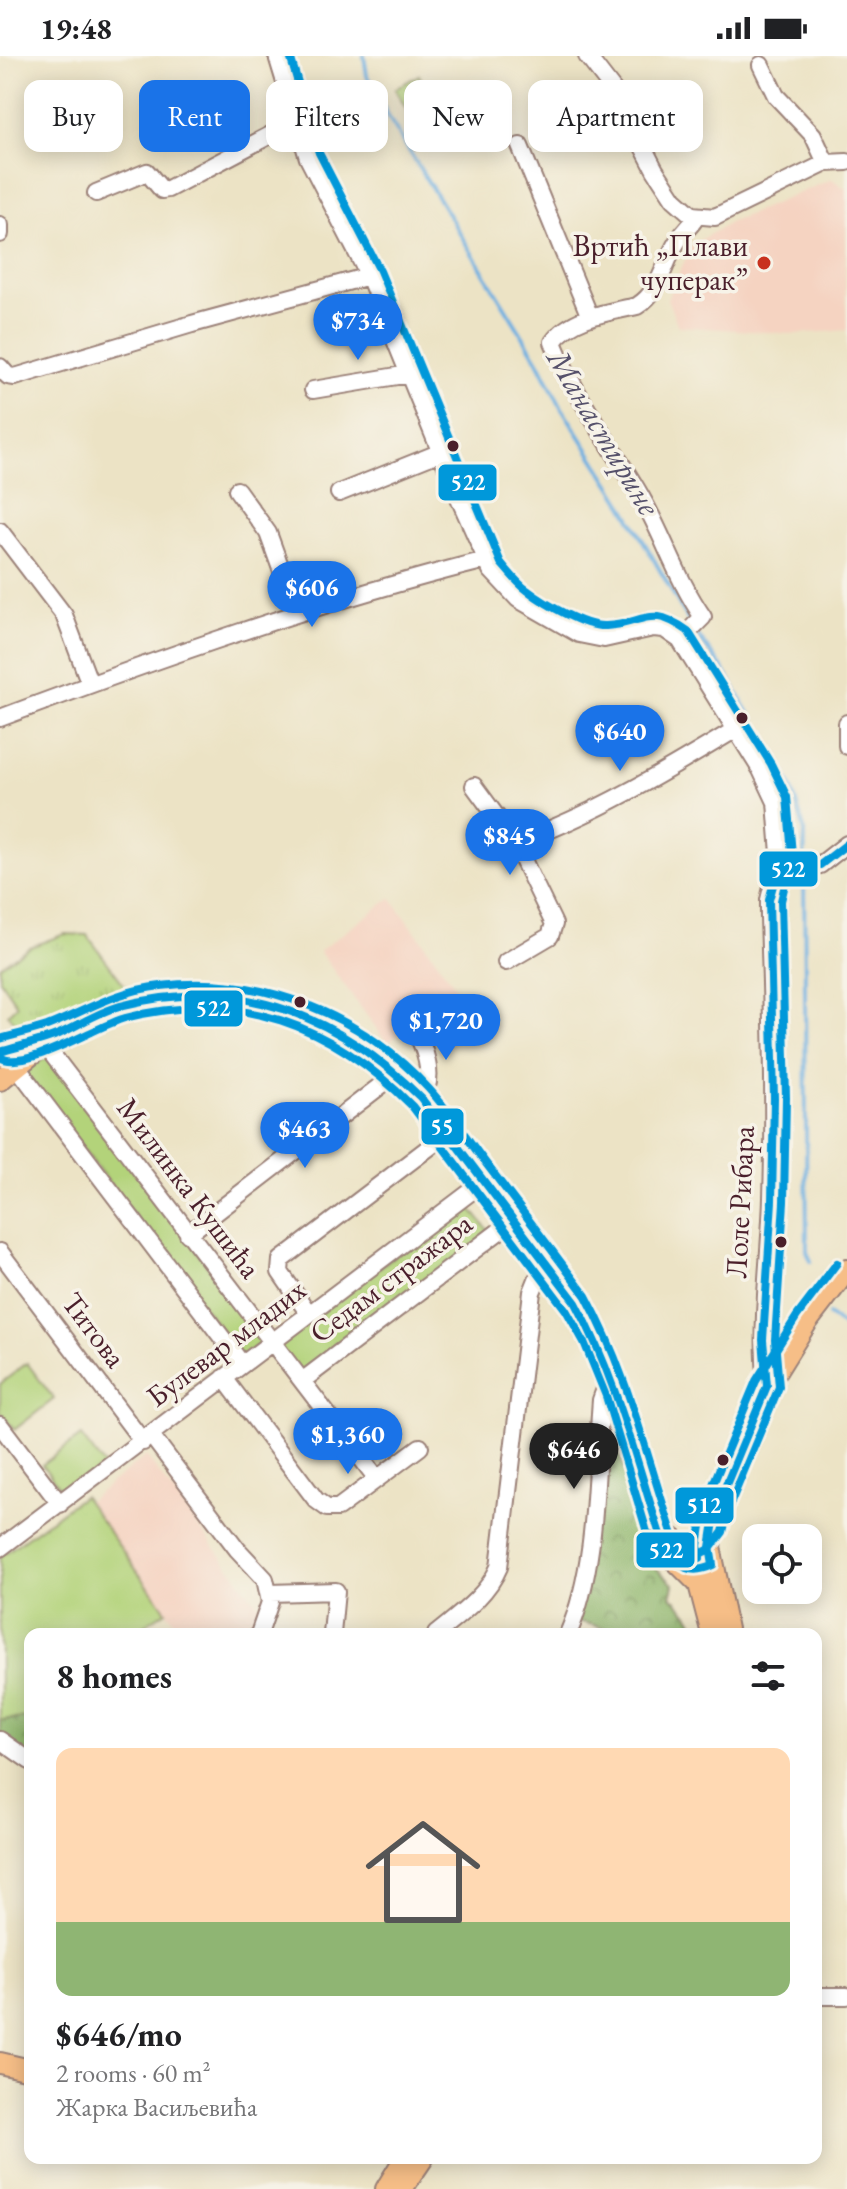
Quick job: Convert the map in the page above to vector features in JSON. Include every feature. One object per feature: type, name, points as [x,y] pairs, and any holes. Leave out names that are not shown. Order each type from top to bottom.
[{"type":"main road","points":[[6,1061],[111,1009],[197,995],[275,1005],[322,1023],[360,1043],[397,1073],[421,1098],[547,1263],[588,1323],[613,1382],[665,1550],[701,1557],[711,1628]]},
{"type":"main road","points":[[767,1386],[807,1322],[847,1270]]},
{"type":"main road","name":"Лоле Рибара","points":[[726,1628],[701,1557],[718,1503],[767,1386]]},
{"type":"main road","points":[[0,2063],[24,2069]]},
{"type":"main road","points":[[386,2189],[401,2164]]},
{"type":"main road","points":[[402,2189],[419,2164]]},
{"type":"street","points":[[277,56],[284,80]]},
{"type":"street","points":[[587,56],[614,91],[655,170],[674,199],[697,216],[715,217],[826,163],[847,162]]},
{"type":"street","points":[[761,65],[776,96],[813,135],[826,163]]},
{"type":"street","points":[[96,193],[143,172],[150,174],[157,187],[168,189],[266,137]]},
{"type":"street","points":[[520,146],[590,317]]},
{"type":"street","points":[[306,152],[369,276],[486,560],[499,580],[518,599],[579,634],[604,639],[653,628],[683,637],[703,617],[676,573],[645,504],[598,428],[553,342],[557,336],[590,317],[643,302],[662,278],[677,242],[697,216]]},
{"type":"street","points":[[0,226],[0,234]]},
{"type":"street","points":[[0,367],[8,376],[15,377],[192,324],[369,276]]},
{"type":"street","points":[[313,390],[409,374]]},
{"type":"street","points":[[339,493],[441,452]]},
{"type":"street","points":[[237,490],[268,533],[297,613]]},
{"type":"street","points":[[1,533],[64,615],[90,684]]},
{"type":"street","points":[[0,718],[297,613],[420,576],[486,560]]},
{"type":"street","name":"Лоле Рибара","points":[[683,637],[761,770],[776,802],[780,833],[777,871],[769,900],[774,1098],[772,1201],[763,1340],[767,1386]]},
{"type":"street","points":[[847,723],[847,746]]},
{"type":"street","points":[[515,843],[574,820],[736,729]]},
{"type":"street","points":[[474,786],[515,843],[554,926],[550,936],[506,962]]},
{"type":"street","points":[[777,871],[814,868],[828,862],[847,844]]},
{"type":"street","points":[[411,1024],[422,1043],[427,1069],[427,1090],[421,1098]]},
{"type":"street","name":"Милинка Кушића","points":[[48,1041],[188,1234],[377,1479]]},
{"type":"street","points":[[6,1061],[242,1364]]},
{"type":"street","points":[[188,1234],[397,1073]]},
{"type":"street","points":[[309,1314],[280,1272],[281,1260],[448,1133]]},
{"type":"street","name":"Булевар младих","points":[[0,1548],[485,1181]]},
{"type":"street","name":"Седам стражара","points":[[302,1381],[514,1220]]},
{"type":"street","name":"Титова","points":[[0,1252],[237,1549],[262,1575],[270,1593]]},
{"type":"street","points":[[443,1628],[472,1604],[494,1579],[499,1567],[532,1292],[547,1263]]},
{"type":"street","points":[[224,1378],[321,1506],[338,1508],[420,1447]]},
{"type":"street","points":[[570,1628],[579,1604],[587,1563],[601,1400],[604,1389],[613,1382]]},
{"type":"street","points":[[0,1425],[60,1504]]},
{"type":"street","points":[[261,1628],[270,1593],[336,1591],[333,1628]]},
{"type":"street","points":[[0,1740],[24,1757]]},
{"type":"street","points":[[822,1996],[847,1996]]},
{"type":"shaded area","name":"Вртић „Плави чуперак”","points":[[832,179],[846,189],[847,195],[847,330],[795,334],[678,326],[667,299],[692,245],[731,222]]},
{"type":"shaded area","points":[[391,898],[458,990],[387,1043],[319,951]]},
{"type":"shaded area","points":[[146,1456],[263,1612],[243,1628],[179,1628],[87,1502]]},
{"type":"green space","points":[[404,84],[404,105],[395,89]]},
{"type":"green space","points":[[65,934],[87,935],[128,990],[49,1027],[31,1029],[22,1026],[8,1014],[17,1005],[0,980],[0,966],[30,947]]},
{"type":"green space","points":[[48,1055],[264,1340],[242,1357],[25,1073]]},
{"type":"green space","points":[[465,1201],[491,1234],[302,1377],[278,1346]]},
{"type":"green space","points":[[27,1363],[54,1399],[14,1430],[0,1411],[0,1384]]},
{"type":"green space","points":[[607,1410],[656,1568],[674,1585],[671,1596],[690,1617],[695,1628],[604,1628],[574,1620]]},
{"type":"green space","points":[[81,1436],[104,1466],[65,1495],[42,1465]]},
{"type":"green space","points":[[83,1496],[166,1611],[140,1628],[24,1628],[24,1718],[0,1720],[0,1557]]},
{"type":"green space","points":[[24,1718],[24,1757],[0,1740],[0,1720]]},
{"type":"waterway","name":"Манастирине","points":[[364,56],[367,76],[389,118],[538,361],[560,405],[620,500],[691,625]]},
{"type":"waterway","name":"Манастирине","points":[[695,632],[725,672],[790,783],[805,832],[804,862]]},
{"type":"waterway","name":"Манастирине","points":[[804,870],[807,1252],[811,1261]]},
{"type":"waterway","name":"Манастирине","points":[[828,1315],[847,1329]]},
{"type":"transit line","name":"522","points":[[0,1057],[11,1060],[43,1054],[125,1018],[167,1010],[207,1008],[245,1011],[281,1020],[316,1034],[349,1054],[381,1077],[412,1106],[566,1310],[584,1342],[606,1396],[647,1532],[669,1553],[688,1560],[710,1549],[723,1532],[729,1507],[779,1387],[775,1340],[784,1202],[786,1098],[781,901],[792,854],[787,797],[771,764],[688,631],[664,618],[655,617],[606,626],[587,623],[534,595],[501,563],[380,271],[319,153],[290,56]]},
{"type":"transit line","name":"55","points":[[777,871],[820,865],[847,844]]},
{"type":"transit line","name":"55","points":[[0,1052],[52,1037],[120,1006],[163,998],[205,995],[245,999],[283,1009],[320,1024],[389,1069],[421,1098],[576,1303],[615,1393],[665,1550],[686,1568],[698,1570],[713,1565],[710,1547],[716,1509],[767,1386],[763,1340],[772,1201],[774,1098],[769,900],[777,871]]},
{"type":"transit line","name":"512","points":[[0,1039],[47,1026],[130,992],[199,984],[236,986],[272,993],[340,1020],[372,1039],[428,1088],[453,1118],[586,1296],[626,1387],[676,1544],[692,1557],[700,1558],[698,1546],[704,1506],[756,1381],[797,1316],[837,1263]]},
{"type":"place","name":"Вртић „Плави чуперак”","points":[[764,263]]}]
